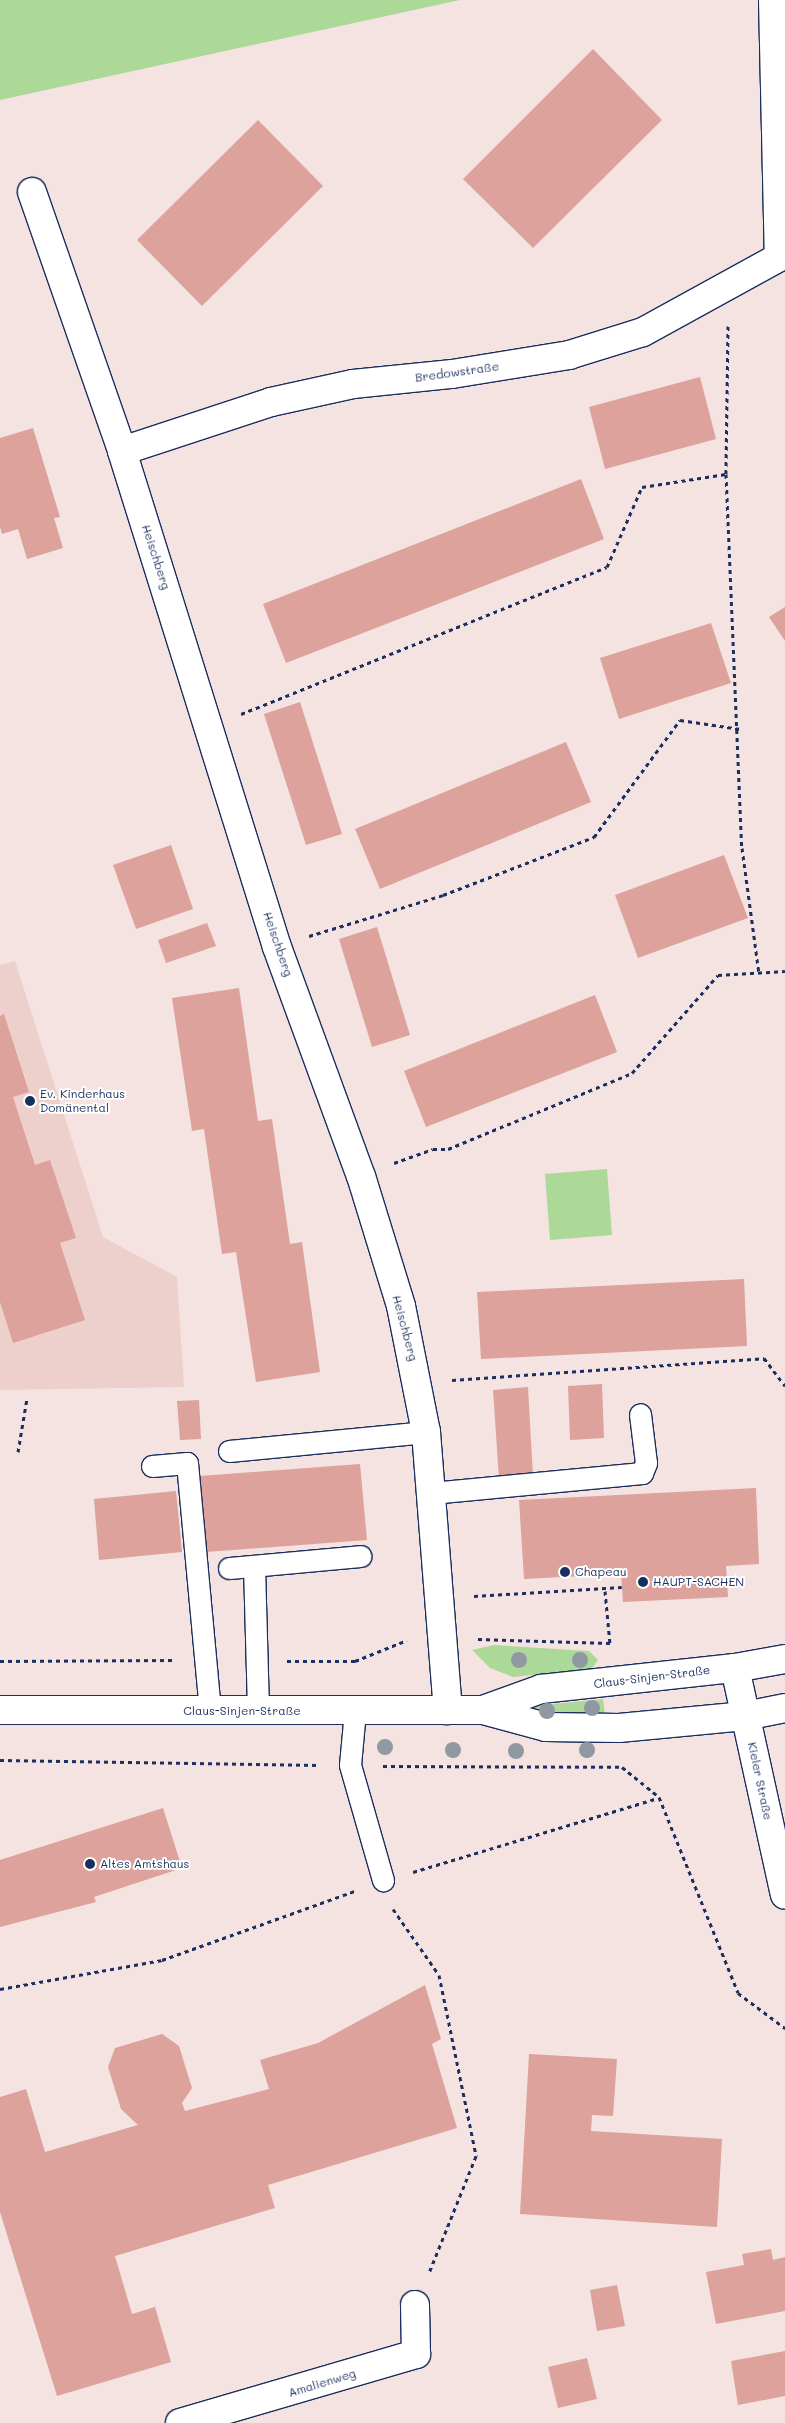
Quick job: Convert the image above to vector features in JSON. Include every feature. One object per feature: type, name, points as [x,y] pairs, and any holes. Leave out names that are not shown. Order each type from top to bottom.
[{"type":"street","name":"Bredowstraße","points":[[122,451],[271,402],[326,390],[568,355],[643,332],[782,256],[773,0]]},
{"type":"street","name":"Heischberg","points":[[32,192],[122,451],[211,726],[277,947],[361,1176],[419,1381],[432,1492],[448,1710]]},
{"type":"street","name":"Claus-Sinjen-Straße","points":[[483,1710],[542,1689],[735,1668],[785,1659]]},
{"type":"street","name":"Kieler Straße","points":[[735,1668],[785,1895]]},
{"type":"street","name":"Claus-Sinjen-Straße","points":[[0,1710],[483,1710],[546,1726],[674,1726],[746,1716],[785,1708]]},
{"type":"street","name":"Amalienweg","points":[[180,2423],[416,2354],[415,2305]]},
{"type":"lane","points":[[432,1492],[642,1473],[646,1463],[640,1414]]},
{"type":"lane","points":[[229,1451],[426,1432]]},
{"type":"lane","points":[[152,1466],[188,1463],[210,1711]]},
{"type":"lane","points":[[229,1568],[360,1556]]},
{"type":"lane","points":[[254,1566],[258,1711]]},
{"type":"lane","points":[[355,1711],[350,1766],[383,1880]]},
{"type":"path","points":[[720,291],[728,325],[726,474],[740,729],[742,848],[759,972]]},
{"type":"path","points":[[211,726],[607,567],[642,488],[726,474]]},
{"type":"path","points":[[277,947],[443,895],[594,837],[680,720],[740,729]]},
{"type":"path","points":[[406,1158],[448,1149],[632,1074],[718,975],[785,971]]},
{"type":"path","points":[[419,1381],[764,1358],[785,1386]]},
{"type":"path","points":[[18,1452],[27,1398]]},
{"type":"path","points":[[441,1597],[605,1591],[622,1587]]},
{"type":"path","points":[[257,1661],[354,1661],[412,1639],[444,1638],[610,1643],[605,1591]]},
{"type":"path","points":[[0,1661],[206,1660]]},
{"type":"path","points":[[0,1760],[350,1766],[622,1767],[659,1797],[738,1993],[785,2028]]},
{"type":"path","points":[[0,1989],[162,1960],[383,1880],[659,1797]]},
{"type":"path","points":[[383,1880],[396,1919],[439,1975],[476,2156],[415,2305]]},
{"type":"shaded area","name":"Ev. Kinderhaus Domänental","points":[[15,961],[103,1237],[177,1277],[184,1387],[0,1390],[0,965]]},
{"type":"green space","points":[[0,0],[460,0],[0,100]]},
{"type":"green space","points":[[607,1169],[612,1235],[550,1240],[545,1174]]},
{"type":"green space","points":[[494,1645],[589,1651],[598,1660],[592,1669],[513,1677],[490,1668],[472,1650]]},
{"type":"green space","points":[[603,1699],[605,1715],[533,1716],[523,1707]]},
{"type":"building","points":[[593,49],[662,120],[533,248],[463,179]]},
{"type":"building","points":[[258,120],[323,186],[202,306],[137,240]]},
{"type":"building","points":[[700,377],[716,439],[605,469],[589,407]]},
{"type":"building","points":[[33,428],[60,517],[54,518],[63,548],[27,559],[18,529],[2,534],[0,527],[0,438]]},
{"type":"building","points":[[581,479],[604,539],[286,663],[263,604]]},
{"type":"building","points":[[785,607],[785,641],[769,617]]},
{"type":"building","points":[[711,623],[731,683],[619,719],[600,658]]},
{"type":"building","points":[[300,702],[342,834],[306,845],[264,714]]},
{"type":"building","points":[[566,742],[591,802],[380,889],[355,829]]},
{"type":"building","points":[[171,845],[193,909],[136,929],[113,865]]},
{"type":"building","points":[[724,855],[748,918],[638,958],[615,895]]},
{"type":"building","points":[[207,923],[216,946],[166,963],[158,940]]},
{"type":"building","points":[[377,927],[410,1035],[372,1047],[339,939]]},
{"type":"building","points":[[239,988],[258,1121],[272,1119],[290,1244],[302,1242],[320,1372],[256,1382],[236,1252],[222,1254],[204,1129],[192,1131],[172,998]]},
{"type":"building","points":[[595,995],[617,1052],[426,1127],[404,1071]]},
{"type":"building","points":[[4,1014],[29,1092],[13,1097],[35,1165],[50,1160],[76,1238],[60,1243],[85,1320],[13,1343],[0,1302],[0,1016]]},
{"type":"building","points":[[744,1279],[747,1346],[481,1359],[477,1292]]},
{"type":"building","points":[[602,1384],[604,1438],[570,1440],[568,1386]]},
{"type":"building","points":[[528,1387],[533,1477],[499,1479],[493,1390]]},
{"type":"building","points":[[199,1400],[201,1439],[180,1440],[177,1401]]},
{"type":"building","points":[[360,1464],[367,1540],[206,1552],[200,1476]]},
{"type":"building","points":[[756,1488],[759,1564],[726,1566],[728,1597],[623,1602],[621,1574],[524,1579],[519,1500]]},
{"type":"building","points":[[176,1491],[182,1552],[99,1560],[94,1499]]},
{"type":"building","name":"Altes Amtshaus","points":[[163,1808],[182,1868],[94,1897],[96,1902],[0,1927],[0,1860]]},
{"type":"building","points":[[425,1985],[441,2039],[432,2044],[457,2128],[268,2185],[275,2208],[115,2256],[132,2314],[155,2307],[171,2362],[57,2396],[0,2212],[0,2097],[26,2089],[45,2152],[138,2125],[121,2109],[108,2067],[115,2048],[162,2034],[179,2046],[192,2088],[182,2103],[185,2111],[269,2089],[260,2060],[318,2043]]},
{"type":"building","points":[[529,2054],[617,2059],[613,2116],[592,2115],[591,2131],[722,2139],[717,2227],[520,2214]]},
{"type":"building","points":[[771,2249],[773,2260],[785,2257],[785,2311],[716,2324],[706,2272],[744,2265],[742,2254]]},
{"type":"building","points":[[617,2285],[625,2326],[597,2331],[590,2290]]},
{"type":"building","points":[[785,2351],[785,2396],[738,2405],[731,2361]]},
{"type":"building","points":[[587,2358],[597,2399],[558,2408],[548,2367]]},
{"type":"place","name":"Ev. Kinderhaus Domänental","points":[[30,1101]]},
{"type":"place","name":"Chapeau","points":[[565,1572]]},
{"type":"place","name":"HAUPT-SACHEN","points":[[643,1582]]},
{"type":"place","name":"Altes Amtshaus","points":[[90,1864]]}]
